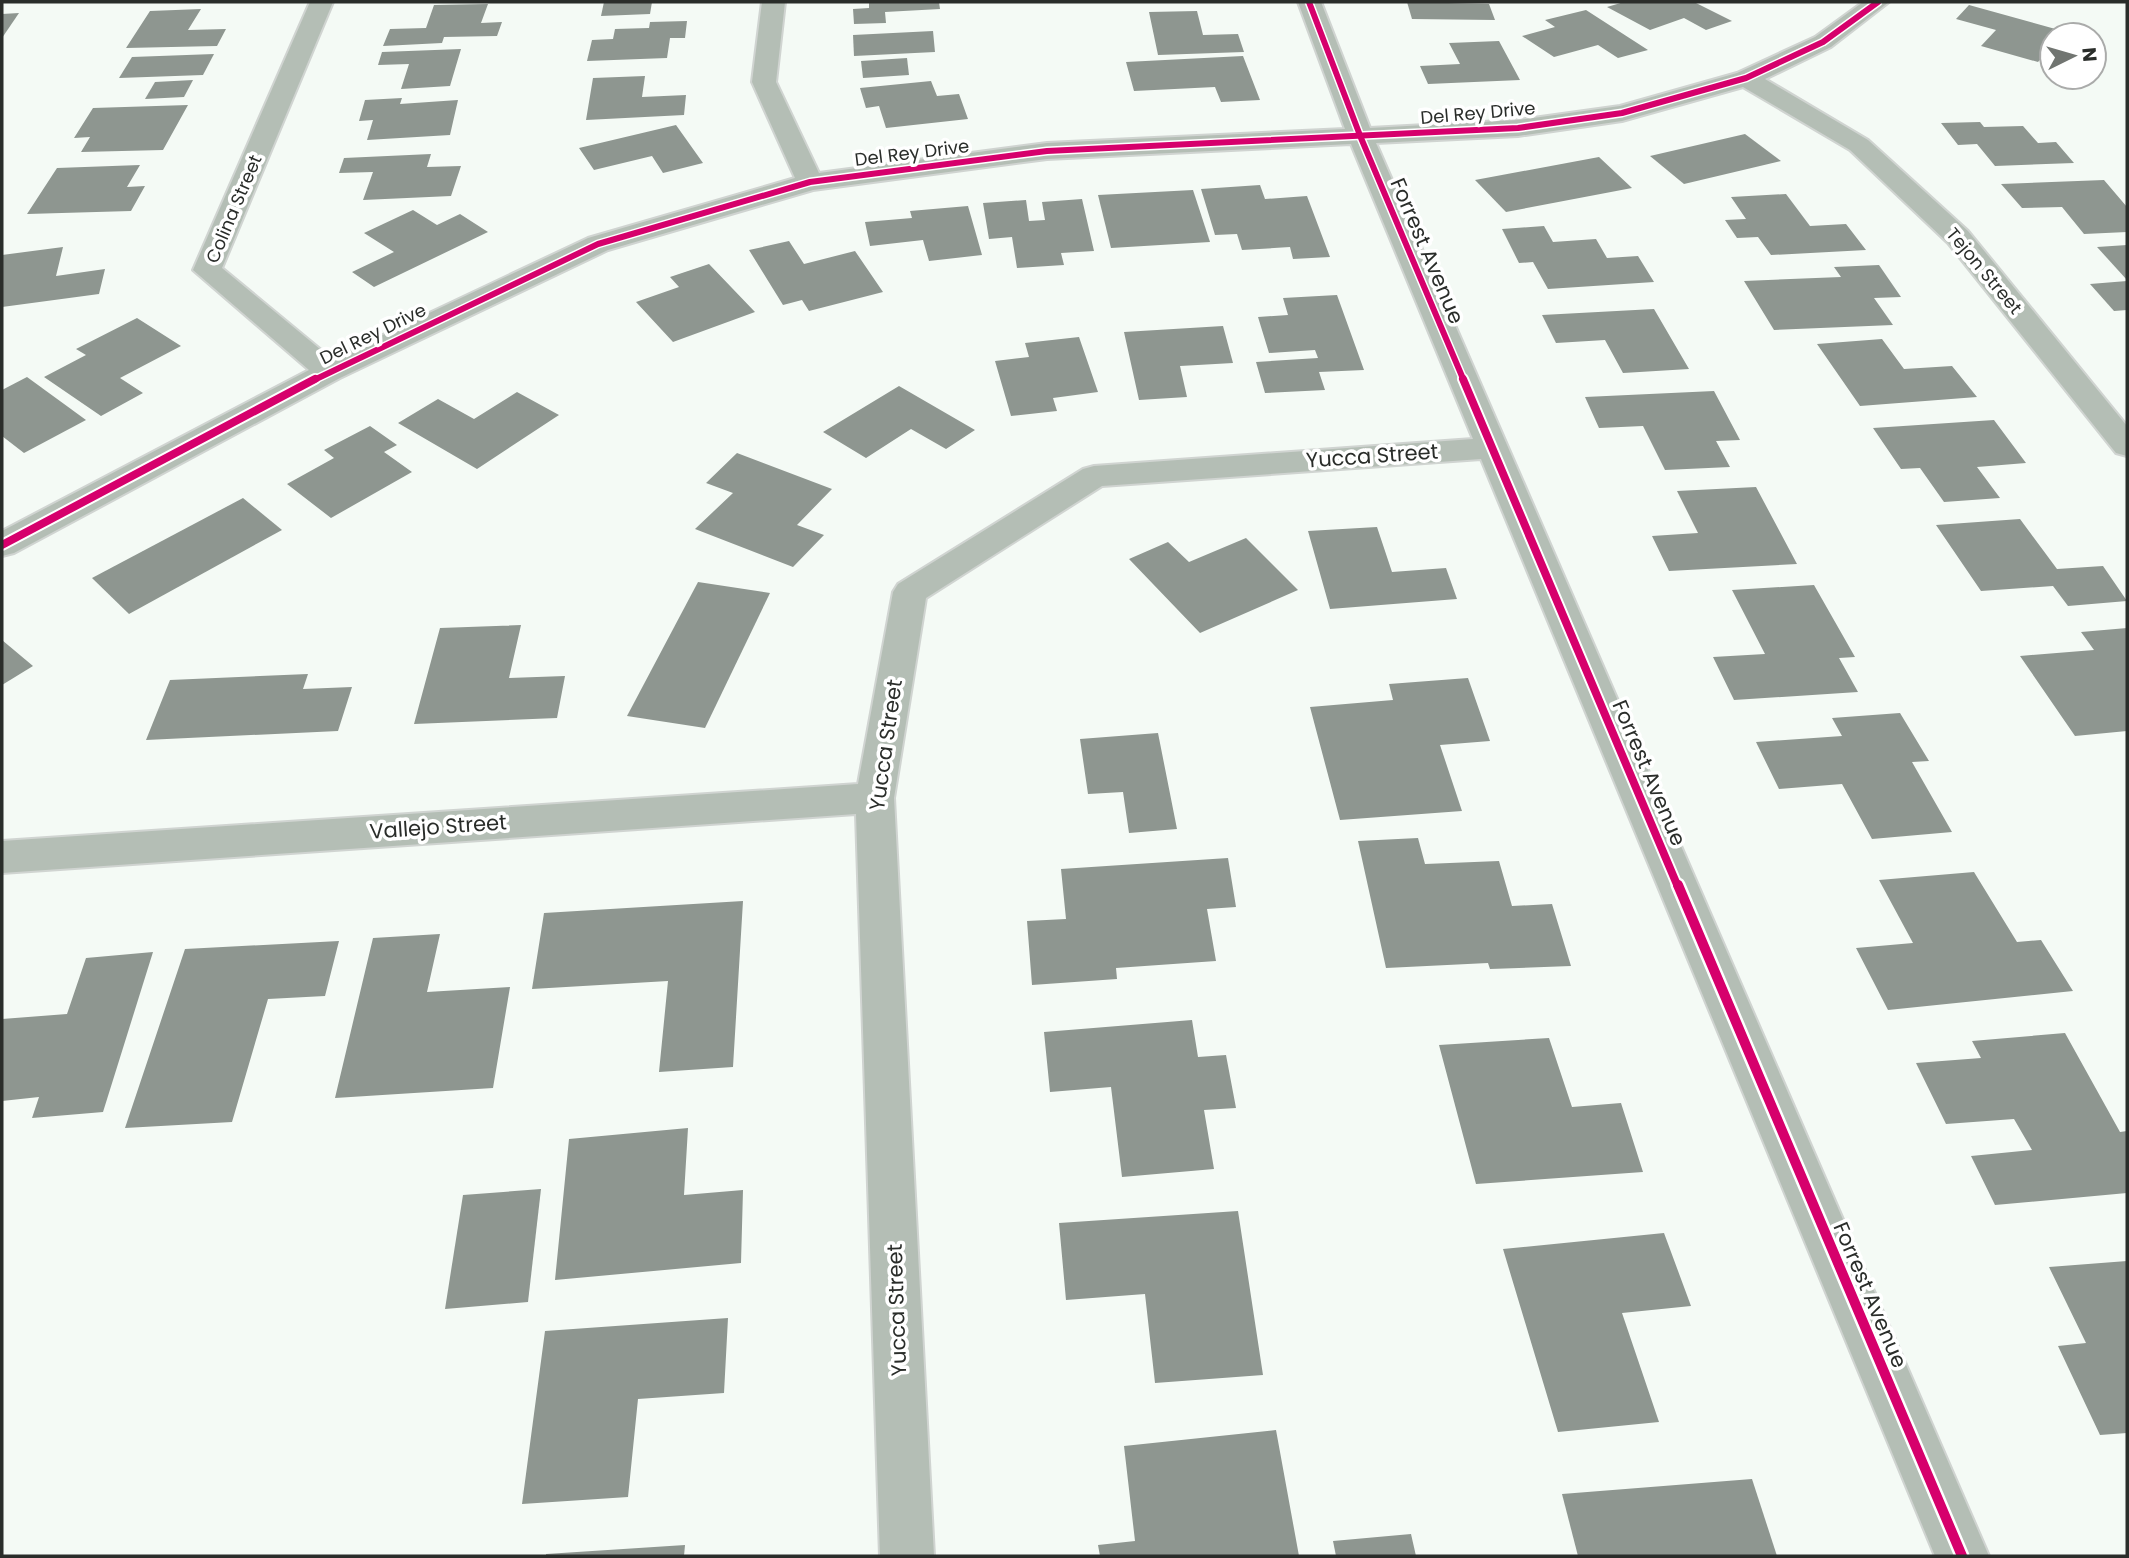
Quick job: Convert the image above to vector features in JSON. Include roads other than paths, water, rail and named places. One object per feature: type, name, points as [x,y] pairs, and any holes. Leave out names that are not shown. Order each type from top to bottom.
[{"type":"street","name":"Colina Street","points":[[321,2],[208,270],[329,372]]},
{"type":"street","points":[[773,2],[764,82],[810,182]]},
{"type":"street","name":"Forrest Avenue","points":[[1308,2],[1361,138],[1491,448],[1962,1556]]},
{"type":"street","name":"Del Rey Drive","points":[[2,545],[329,372],[598,244],[810,182],[1047,151],[1361,138],[1518,128],[1622,113],[1746,78],[1822,42],[1878,2]]},
{"type":"street","name":"Tejon Street","points":[[1746,78],[1858,145],[1958,237],[2127,446]]},
{"type":"street","name":"Yucca Street","points":[[907,1556],[875,798],[910,592],[1094,476],[1491,448]]},
{"type":"street","name":"Vallejo Street","points":[[2,857],[875,798]]}]
